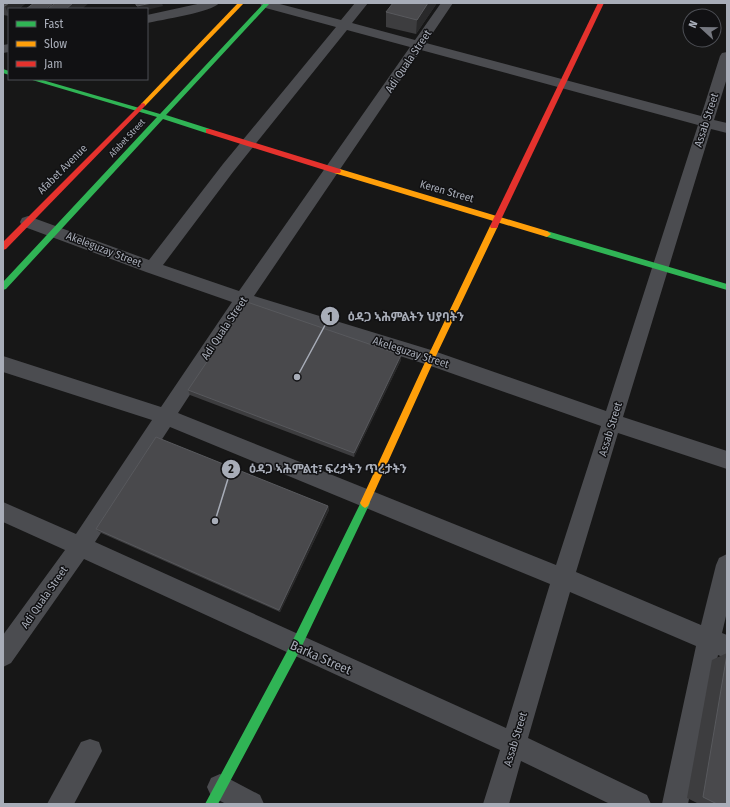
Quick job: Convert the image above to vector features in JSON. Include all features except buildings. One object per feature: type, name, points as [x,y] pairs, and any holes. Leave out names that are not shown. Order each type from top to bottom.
[{"type":"main road","name":"Afabet Street","points":[[139,109],[241,3]]},
{"type":"main road","name":"Afabet Street","points":[[3,287],[265,3]]},
{"type":"main road","points":[[216,796],[296,646],[367,499],[431,358],[601,3]]},
{"type":"main road","name":"Keren Street","points":[[36,80],[139,109],[333,170],[727,287]]},
{"type":"main road","name":"Afabet Avenue","points":[[3,247],[139,109]]},
{"type":"street","points":[[148,19],[202,7],[213,3]]},
{"type":"street","points":[[265,3],[727,128]]},
{"type":"street","points":[[152,268],[249,143],[362,3]]},
{"type":"street","name":"Adi Quala Street","points":[[3,655],[80,546],[243,299],[447,3]]},
{"type":"street","name":"Assab Street","points":[[496,804],[563,578],[727,56]]},
{"type":"street","name":"Akeleguzay Street","points":[[28,222],[56,231],[152,268],[243,299],[431,358],[612,422],[727,460]]},
{"type":"street","points":[[3,364],[165,416],[563,578],[718,643]]},
{"type":"street","name":"Barka Street","points":[[3,512],[514,744],[638,804]]},
{"type":"street","points":[[675,804],[718,643],[727,565]]},
{"type":"street","points":[[60,804],[90,751]]},
{"type":"street","points":[[216,796],[251,804]]},
{"type":"traffic: fast","points":[[3,287],[267,3]]},
{"type":"traffic: fast","points":[[3,71],[8,73]]},
{"type":"traffic: fast","points":[[36,80],[139,109],[208,131]]},
{"type":"traffic: fast","points":[[547,234],[727,287]]},
{"type":"traffic: fast","points":[[211,804],[296,646],[365,503]]},
{"type":"traffic: slow","points":[[143,105],[241,3]]},
{"type":"traffic: slow","points":[[337,171],[547,234]]},
{"type":"traffic: slow","points":[[365,503],[431,358],[494,226]]},
{"type":"traffic: jam","points":[[494,226],[601,3]]},
{"type":"traffic: jam","points":[[3,247],[143,105]]},
{"type":"traffic: jam","points":[[208,131],[337,171]]},
{"type":"place","name":"ዕዳጋ ኣሕምልትን ህያባትን","points":[[297,377]]},
{"type":"place","name":"ዕዳጋ ኣሕምልቲ፣ ፍረታትን ጥረታትን","points":[[215,521]]}]
